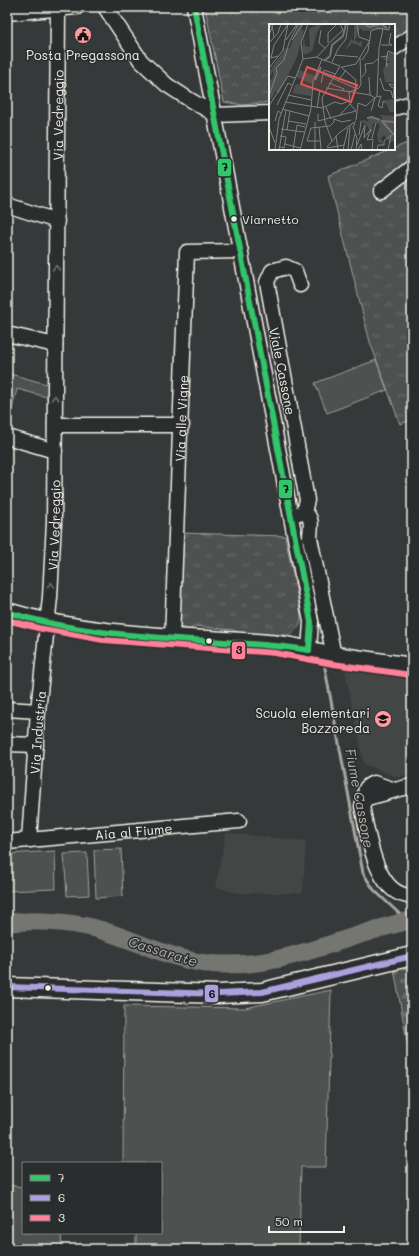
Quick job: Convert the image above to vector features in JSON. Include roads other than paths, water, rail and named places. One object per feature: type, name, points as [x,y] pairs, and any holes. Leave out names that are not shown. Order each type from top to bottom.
[{"type":"main road","points":[[7,612],[48,624],[75,629],[172,638],[270,644],[309,650],[334,656],[412,667]]},
{"type":"main road","points":[[7,987],[219,994],[262,992],[412,956]]},
{"type":"street","points":[[7,13],[77,7]]},
{"type":"street","points":[[106,7],[142,61],[167,85],[216,115],[269,113]]},
{"type":"street","name":"Viale Cassone","points":[[194,7],[211,88],[241,251],[298,513],[312,622],[309,650]]},
{"type":"street","name":"Via Vedreggio","points":[[48,624],[53,537],[55,451],[54,345],[57,221],[58,9]]},
{"type":"street","points":[[395,47],[412,36]]},
{"type":"street","points":[[395,108],[412,103]]},
{"type":"street","points":[[381,191],[412,166]]},
{"type":"street","points":[[7,205],[57,221]]},
{"type":"street","name":"Via alle Vigne","points":[[172,638],[182,425],[187,252],[241,251]]},
{"type":"street","name":"Viale Cassone","points":[[298,513],[307,500],[267,282],[272,271],[286,267],[295,271],[300,285]]},
{"type":"street","points":[[7,334],[54,345]]},
{"type":"street","points":[[55,425],[182,425]]},
{"type":"street","points":[[7,437],[55,451]]},
{"type":"street","name":"Viale Cassone","points":[[298,513],[309,515],[311,521],[310,538],[334,656]]},
{"type":"street","name":"Via Industria","points":[[29,840],[38,711],[48,624]]},
{"type":"street","points":[[7,709],[38,711]]},
{"type":"street","points":[[7,744],[36,745]]},
{"type":"street","points":[[412,786],[395,790],[374,783],[367,786],[365,791],[366,798],[362,806],[375,864],[390,888],[406,896],[412,896]]},
{"type":"street","name":"Aia al Fiume","points":[[7,842],[239,821]]},
{"type":"waterway","name":"Fiume Cassone","points":[[324,663],[363,873],[374,890],[407,921]]},
{"type":"waterway","name":"Cassarate","points":[[7,923],[39,921],[84,926],[108,932],[162,952],[189,960],[203,963],[231,965],[257,963],[284,958],[412,920]]},
{"type":"place","name":"Posta Pregassona","points":[[83,35]]},
{"type":"place","name":"Viarnetto","points":[[234,219]]},
{"type":"place","name":"Scuola elementari Bozzoreda","points":[[383,719]]}]
